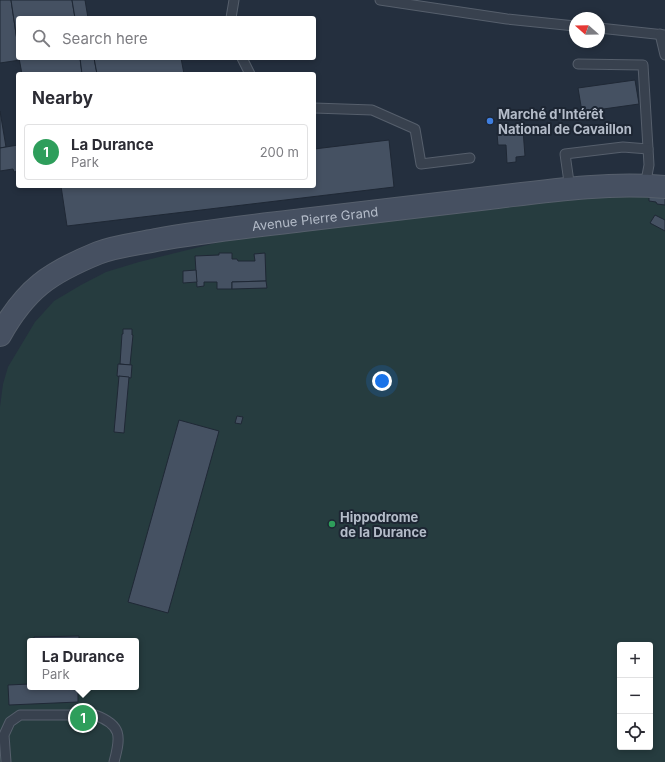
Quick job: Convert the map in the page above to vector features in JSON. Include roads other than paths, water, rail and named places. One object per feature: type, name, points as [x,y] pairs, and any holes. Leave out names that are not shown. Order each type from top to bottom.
[{"type":"street","name":"Avenue Pierre Grand","points":[[0,335],[9,319],[24,299],[38,285],[60,270],[99,252],[124,246],[182,236],[570,189],[588,187],[655,186]]},
{"type":"lane","points":[[231,16],[234,0]]},
{"type":"lane","points":[[380,0],[507,19],[569,25]]},
{"type":"lane","points":[[605,29],[663,34],[665,55]]},
{"type":"lane","points":[[243,60],[249,72]]},
{"type":"lane","points":[[578,64],[643,65],[649,165],[655,186]]},
{"type":"lane","points":[[316,108],[372,110],[415,129],[420,164],[470,158]]},
{"type":"lane","points":[[570,189],[565,154],[623,147],[648,149]]},
{"type":"lane","points":[[6,762],[4,735],[10,722],[20,715],[95,715],[106,719],[115,726],[119,736],[118,748],[114,762]]},
{"type":"place","name":"Marché d'Intérêt National de Cavaillon","points":[[490,121]]},
{"type":"place","name":"Hippodrome de la Durance","points":[[332,524]]},
{"type":"place","name":"La Durance","points":[[83,718]]}]
